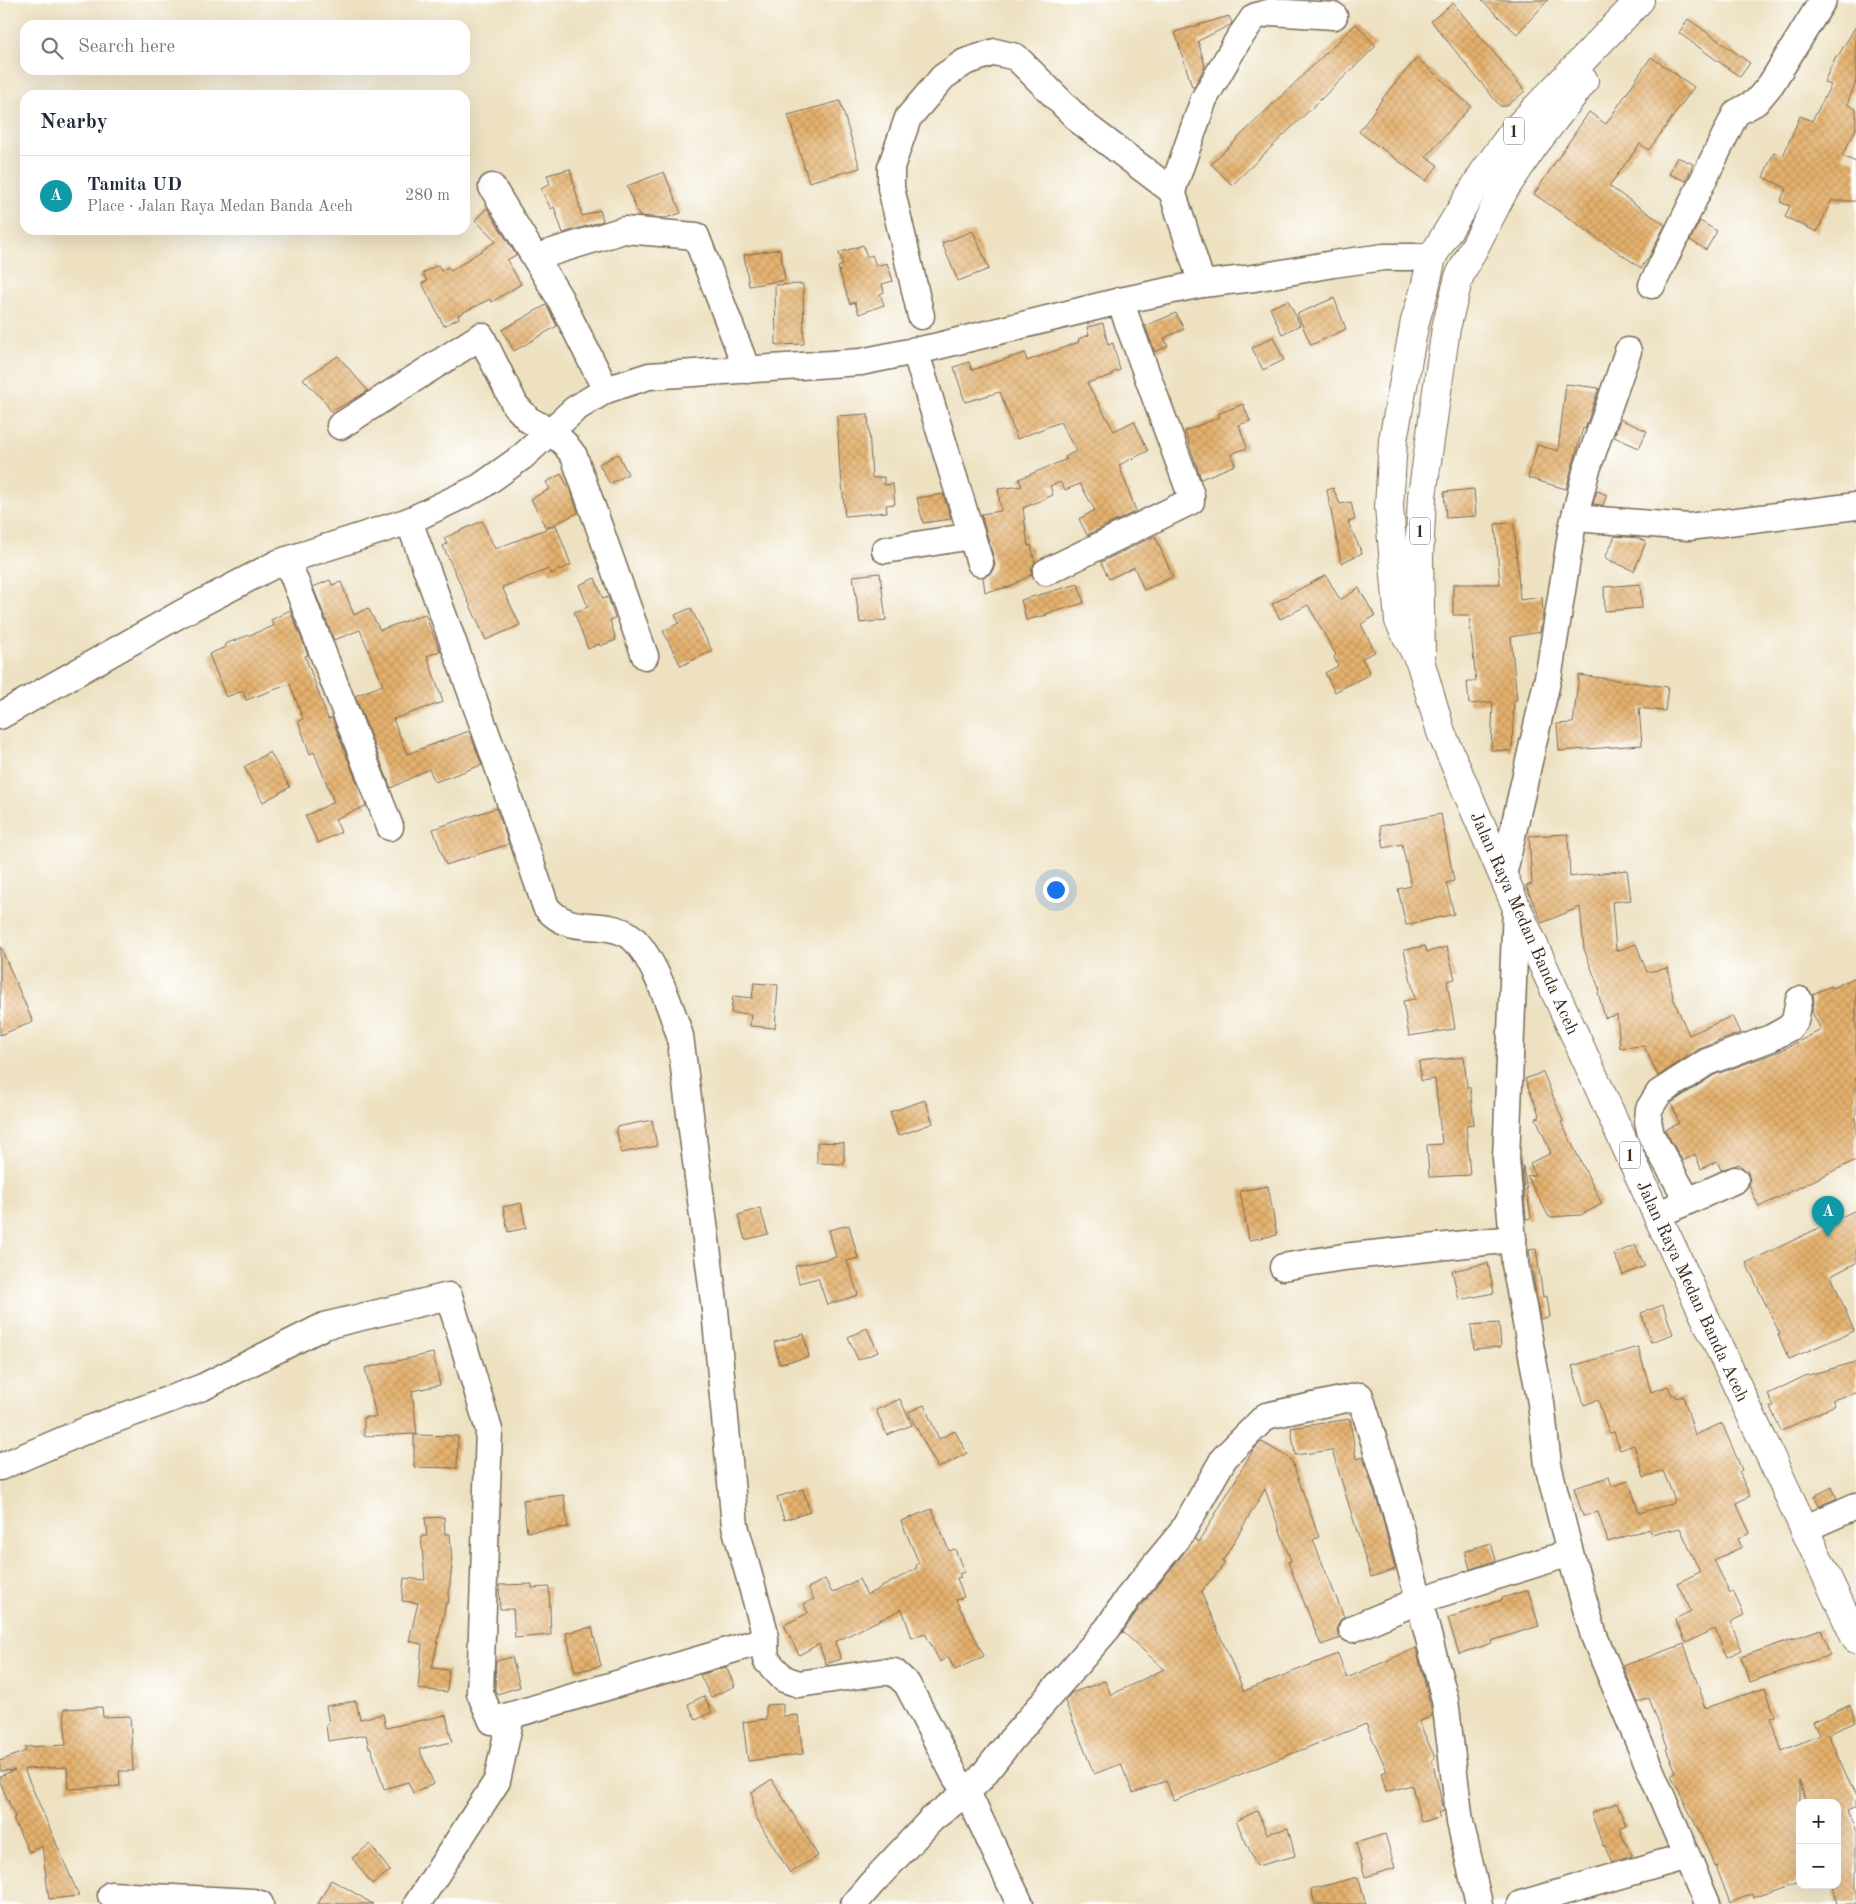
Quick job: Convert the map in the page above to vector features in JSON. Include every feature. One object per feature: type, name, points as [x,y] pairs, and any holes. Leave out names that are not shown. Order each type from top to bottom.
[{"type":"highway","name":"Jalan Raya Medan Banda Aceh","points":[[1640,0],[1513,132],[1484,172],[1432,258],[1425,288],[1414,321],[1393,440],[1389,507],[1399,620],[1421,664],[1441,732],[1516,906],[1657,1215],[1856,1639]]},
{"type":"highway","name":"Jalan Raya Medan Banda Aceh","points":[[1421,664],[1419,558],[1422,496],[1446,328],[1460,278],[1504,190],[1533,146],[1646,0]]},
{"type":"street","points":[[1652,284],[1736,113],[1756,102],[1771,84],[1823,0]]},
{"type":"street","points":[[1172,191],[1204,99],[1238,40],[1254,17],[1271,12],[1334,16]]},
{"type":"street","points":[[922,316],[891,188],[891,167],[908,118],[943,77],[965,62],[995,52],[1016,57],[1081,122],[1172,191],[1202,284]]},
{"type":"street","points":[[492,187],[559,297],[606,390]]},
{"type":"street","points":[[536,259],[549,253],[624,230],[696,236],[747,370]]},
{"type":"street","points":[[0,716],[182,613],[278,563],[409,521],[480,487],[522,457],[575,409],[606,390],[650,376],[861,362],[1120,301],[1202,284],[1254,278],[1384,257],[1432,258]]},
{"type":"street","points":[[1046,572],[1191,501],[1192,494],[1120,301]]},
{"type":"street","points":[[340,426],[481,336],[515,405],[529,420],[550,431],[565,444],[574,456],[645,656]]},
{"type":"street","points":[[915,350],[980,563]]},
{"type":"street","points":[[1503,876],[1549,673],[1575,518],[1586,472],[1628,351]]},
{"type":"street","points":[[1575,518],[1689,527],[1856,506]]},
{"type":"street","points":[[409,521],[494,755],[546,907],[554,917],[567,923],[611,929],[629,935],[646,955],[669,1003],[680,1036],[715,1310],[735,1526],[764,1629],[766,1660],[784,1679],[799,1684],[881,1672],[894,1672],[907,1684],[931,1733],[961,1785],[1020,1904]]},
{"type":"street","points":[[886,550],[972,536]]},
{"type":"street","points":[[287,560],[390,827]]},
{"type":"street","points":[[1516,906],[1506,1159],[1515,1264],[1541,1403],[1548,1465],[1570,1553],[1594,1636],[1707,1904]]},
{"type":"street","points":[[1688,1202],[1651,1135],[1648,1121],[1649,1109],[1658,1093],[1707,1062],[1771,1038],[1789,1028],[1795,1020],[1799,1000]]},
{"type":"street","points":[[1657,1215],[1735,1180]]},
{"type":"street","points":[[1283,1267],[1343,1257],[1513,1239]]},
{"type":"street","points":[[0,1466],[89,1429],[203,1388],[324,1326],[449,1296],[489,1430],[480,1694],[492,1721],[765,1640]]},
{"type":"street","points":[[854,1904],[961,1785],[980,1778],[1108,1628],[1127,1599],[1182,1532],[1224,1458],[1266,1416],[1360,1396],[1396,1512],[1445,1700],[1460,1822],[1478,1904]]},
{"type":"street","points":[[1804,1529],[1856,1506]]},
{"type":"street","points":[[1352,1629],[1420,1600],[1570,1553]]},
{"type":"street","points":[[417,1904],[497,1781],[511,1716]]},
{"type":"street","points":[[1521,1904],[1687,1856]]},
{"type":"street","points":[[112,1895],[253,1902],[260,1904]]},
{"type":"building","points":[[1481,0],[1548,0],[1517,34]]},
{"type":"building","points":[[1453,3],[1525,91],[1507,106],[1500,106],[1431,21]]},
{"type":"building","points":[[1229,16],[1232,23],[1230,25],[1198,41],[1205,66],[1194,87],[1192,87],[1175,32]]},
{"type":"building","points":[[1688,19],[1750,63],[1740,77],[1679,33]]},
{"type":"building","points":[[1356,24],[1376,46],[1232,185],[1211,164]]},
{"type":"building","points":[[1856,26],[1856,82],[1847,104],[1856,109],[1856,129],[1842,156],[1856,162],[1856,201],[1831,201],[1817,232],[1785,217],[1790,206],[1780,202],[1786,188],[1763,177],[1774,152],[1783,156],[1800,116],[1812,121],[1831,85],[1824,82],[1836,56],[1838,56]]},
{"type":"building","points":[[1651,57],[1694,87],[1649,150],[1640,144],[1609,186],[1665,225],[1649,257],[1641,268],[1534,194],[1589,112],[1606,124]]},
{"type":"building","points":[[1417,58],[1471,106],[1426,157],[1438,165],[1426,181],[1359,132],[1385,95]]},
{"type":"building","points":[[840,101],[860,168],[809,182],[788,115]]},
{"type":"building","points":[[1677,157],[1693,164],[1686,181],[1669,174]]},
{"type":"building","points":[[570,169],[582,216],[600,210],[603,221],[563,233],[554,207],[551,209],[541,189],[550,184],[547,175]]},
{"type":"building","points":[[664,172],[681,213],[666,218],[639,216],[627,186]]},
{"type":"building","points":[[487,208],[516,255],[507,260],[521,284],[492,302],[490,299],[458,315],[459,318],[444,326],[422,283],[427,281],[423,273],[438,265],[441,271],[448,267],[451,271],[496,241],[475,220]]},
{"type":"building","points":[[1700,221],[1717,231],[1706,250],[1690,240]]},
{"type":"building","points":[[973,231],[989,269],[958,281],[942,243]]},
{"type":"building","points":[[863,245],[867,257],[872,255],[876,266],[887,263],[893,281],[882,284],[884,292],[880,294],[884,305],[859,314],[855,302],[850,304],[838,267],[843,265],[839,253]]},
{"type":"building","points":[[780,249],[785,280],[749,286],[744,255]]},
{"type":"building","points":[[803,284],[804,344],[776,345],[775,285]]},
{"type":"building","points":[[1334,298],[1346,329],[1311,345],[1297,314]]},
{"type":"building","points":[[1288,300],[1300,325],[1282,334],[1270,308]]},
{"type":"building","points":[[546,305],[557,326],[514,351],[502,330]]},
{"type":"building","points":[[1176,313],[1184,329],[1164,338],[1168,346],[1155,352],[1145,326]]},
{"type":"building","points":[[1103,323],[1108,345],[1113,343],[1120,370],[1112,373],[1113,375],[1087,383],[1114,431],[1134,421],[1148,451],[1119,465],[1136,511],[1087,535],[1079,519],[1095,510],[1080,484],[1065,490],[1060,482],[1050,486],[1053,495],[1023,508],[1028,546],[1031,545],[1035,562],[1031,570],[1032,574],[1009,587],[985,592],[983,577],[991,573],[995,566],[981,514],[1001,511],[998,489],[1022,486],[1019,479],[1067,459],[1065,457],[1076,451],[1060,422],[1017,439],[1000,392],[965,402],[954,367],[969,362],[972,370],[1025,353],[1027,361],[1079,342],[1078,339],[1089,335],[1087,327]]},
{"type":"building","points":[[1273,337],[1284,360],[1263,370],[1252,348]]},
{"type":"building","points":[[338,356],[368,391],[331,412],[325,402],[303,379]]},
{"type":"building","points":[[1566,384],[1599,388],[1585,429],[1583,428],[1566,489],[1528,478],[1537,445],[1558,451]]},
{"type":"building","points":[[1243,404],[1250,421],[1239,425],[1247,448],[1231,454],[1235,465],[1201,479],[1185,431],[1220,417],[1218,414]]},
{"type":"building","points":[[868,414],[872,478],[884,477],[884,485],[893,484],[895,504],[886,505],[887,512],[845,516],[840,473],[837,416]]},
{"type":"building","points":[[1620,419],[1647,431],[1639,448],[1614,437]]},
{"type":"building","points":[[618,454],[628,474],[610,484],[599,464]]},
{"type":"building","points":[[561,474],[572,494],[578,513],[546,528],[531,499],[550,489],[546,482]]},
{"type":"building","points":[[1333,488],[1340,504],[1351,502],[1355,520],[1348,522],[1362,553],[1341,563],[1327,490]]},
{"type":"building","points":[[1474,489],[1476,516],[1446,518],[1444,492]]},
{"type":"building","points":[[1597,491],[1607,495],[1603,505],[1593,504]]},
{"type":"building","points":[[943,494],[951,519],[923,523],[917,498]]},
{"type":"building","points":[[482,521],[495,549],[556,525],[571,565],[551,574],[549,569],[502,587],[520,625],[486,640],[443,546],[447,544],[444,538]]},
{"type":"building","points":[[1514,523],[1520,600],[1542,597],[1543,613],[1540,632],[1511,637],[1517,700],[1514,700],[1512,751],[1491,750],[1493,702],[1469,704],[1467,681],[1476,681],[1469,615],[1453,615],[1453,584],[1500,584],[1495,524]]},
{"type":"building","points":[[1155,536],[1173,577],[1144,590],[1134,567],[1109,579],[1101,562]]},
{"type":"building","points":[[1615,536],[1638,538],[1646,542],[1634,571],[1605,558]]},
{"type":"building","points":[[880,573],[886,620],[860,623],[853,576]]},
{"type":"building","points":[[1326,575],[1340,600],[1359,588],[1375,616],[1361,624],[1375,652],[1362,658],[1370,674],[1335,692],[1325,673],[1338,666],[1334,657],[1336,655],[1308,605],[1280,619],[1272,604]]},
{"type":"building","points":[[595,578],[603,599],[608,597],[615,618],[610,620],[616,640],[588,649],[574,612],[588,607],[579,585]]},
{"type":"building","points":[[330,580],[332,585],[341,582],[354,615],[368,608],[380,630],[425,614],[440,651],[427,656],[443,702],[393,719],[407,754],[469,731],[482,765],[435,782],[429,769],[391,788],[355,696],[383,685],[360,630],[334,640],[313,587]]},
{"type":"building","points":[[1078,584],[1084,603],[1026,620],[1021,600]]},
{"type":"building","points":[[1640,584],[1642,608],[1605,611],[1604,587]]},
{"type":"building","points":[[691,608],[712,651],[681,666],[663,631],[679,623],[675,615]]},
{"type":"building","points":[[290,610],[308,655],[305,656],[328,719],[332,718],[366,806],[335,819],[341,832],[318,843],[305,816],[334,802],[314,752],[310,754],[298,721],[303,719],[290,684],[246,700],[243,691],[226,697],[209,654],[226,647],[225,644],[274,626],[271,620]]},
{"type":"building","points":[[1579,675],[1668,687],[1665,711],[1639,708],[1642,745],[1559,751],[1557,724],[1573,723]]},
{"type":"building","points":[[270,752],[290,787],[263,802],[244,767]]},
{"type":"building","points":[[496,808],[509,844],[446,865],[433,829]]},
{"type":"building","points":[[1441,814],[1454,881],[1446,883],[1454,914],[1406,925],[1398,889],[1411,886],[1402,844],[1384,848],[1380,826]]},
{"type":"building","points":[[1568,834],[1570,877],[1627,870],[1631,900],[1612,902],[1616,951],[1636,944],[1647,972],[1668,968],[1673,998],[1689,1035],[1732,1016],[1740,1033],[1699,1049],[1658,1076],[1644,1046],[1620,1048],[1617,1015],[1605,1018],[1598,992],[1600,991],[1584,949],[1580,907],[1542,923],[1526,886],[1532,884],[1529,836]]},
{"type":"building","points":[[0,946],[33,1022],[0,1035]]},
{"type":"building","points":[[1425,946],[1427,952],[1447,947],[1455,979],[1447,981],[1455,1029],[1409,1036],[1403,1001],[1415,999],[1404,950]]},
{"type":"building","points":[[1856,977],[1856,1160],[1759,1207],[1749,1185],[1748,1173],[1739,1164],[1721,1170],[1717,1161],[1701,1169],[1695,1154],[1683,1161],[1665,1130],[1679,1123],[1671,1103],[1714,1075],[1778,1052],[1821,1030],[1812,1012],[1813,994]]},
{"type":"building","points":[[754,983],[778,985],[775,1028],[750,1026],[751,1014],[731,1013],[733,996],[752,998]]},
{"type":"building","points":[[1464,1057],[1467,1087],[1470,1087],[1474,1124],[1466,1125],[1470,1175],[1429,1177],[1427,1145],[1442,1144],[1435,1079],[1421,1081],[1419,1062]]},
{"type":"building","points":[[1543,1072],[1563,1121],[1561,1122],[1602,1204],[1581,1215],[1549,1217],[1527,1176],[1535,1175],[1530,1163],[1551,1153],[1536,1118],[1540,1117],[1525,1079]]},
{"type":"building","points":[[925,1100],[933,1123],[898,1136],[890,1112]]},
{"type":"building","points":[[652,1120],[657,1146],[621,1153],[616,1127]]},
{"type":"building","points":[[817,1142],[844,1143],[844,1164],[817,1163]]},
{"type":"building","points":[[1522,1166],[1531,1218],[1526,1219]]},
{"type":"building","points":[[1268,1186],[1277,1235],[1249,1240],[1240,1191]]},
{"type":"building","points":[[521,1203],[526,1228],[508,1232],[503,1207]]},
{"type":"building","points":[[760,1208],[768,1234],[745,1240],[738,1215]]},
{"type":"building","points":[[1856,1210],[1856,1263],[1831,1276],[1854,1331],[1789,1359],[1778,1335],[1780,1334],[1746,1263]]},
{"type":"building","points":[[849,1225],[858,1258],[847,1261],[858,1295],[827,1305],[818,1278],[799,1283],[795,1266],[836,1257],[829,1230]]},
{"type":"building","points":[[1635,1245],[1645,1266],[1623,1275],[1614,1254]]},
{"type":"building","points":[[1536,1249],[1543,1297],[1547,1296],[1550,1317],[1540,1319],[1529,1250]]},
{"type":"building","points":[[1488,1263],[1494,1293],[1459,1300],[1452,1271]]},
{"type":"building","points":[[1663,1305],[1673,1334],[1651,1342],[1641,1313]]},
{"type":"building","points":[[1499,1323],[1501,1347],[1474,1349],[1471,1325]]},
{"type":"building","points":[[867,1328],[878,1352],[858,1360],[848,1337]]},
{"type":"building","points":[[804,1334],[809,1357],[779,1364],[774,1342]]},
{"type":"building","points":[[1638,1347],[1651,1392],[1668,1386],[1672,1395],[1675,1395],[1676,1398],[1683,1396],[1695,1435],[1722,1423],[1742,1470],[1739,1472],[1750,1496],[1736,1503],[1750,1533],[1738,1539],[1742,1547],[1714,1560],[1730,1593],[1733,1591],[1744,1615],[1730,1622],[1742,1650],[1727,1657],[1715,1629],[1686,1643],[1675,1619],[1691,1611],[1677,1583],[1700,1572],[1680,1528],[1651,1535],[1649,1529],[1608,1542],[1598,1512],[1583,1516],[1574,1488],[1609,1477],[1612,1486],[1629,1481],[1639,1513],[1674,1503],[1673,1501],[1675,1500],[1663,1471],[1644,1477],[1634,1445],[1620,1450],[1614,1432],[1609,1433],[1598,1400],[1584,1405],[1572,1366]]},
{"type":"building","points":[[433,1353],[440,1385],[412,1391],[417,1434],[364,1436],[364,1417],[376,1417],[365,1368]]},
{"type":"building","points":[[1856,1362],[1856,1393],[1832,1400],[1835,1405],[1781,1431],[1770,1407],[1774,1406],[1768,1394],[1805,1376]]},
{"type":"building","points":[[900,1399],[912,1425],[887,1435],[876,1410]]},
{"type":"building","points":[[924,1405],[939,1439],[955,1431],[967,1453],[938,1468],[908,1412]]},
{"type":"building","points":[[1350,1419],[1356,1459],[1363,1457],[1382,1516],[1395,1569],[1371,1577],[1332,1450],[1295,1455],[1291,1428]]},
{"type":"building","points":[[414,1435],[458,1436],[457,1468],[414,1467]]},
{"type":"building","points":[[1262,1442],[1291,1459],[1319,1537],[1313,1540],[1344,1617],[1340,1620],[1337,1627],[1341,1638],[1321,1645],[1288,1562],[1291,1561],[1265,1489],[1222,1562],[1225,1563],[1201,1592],[1244,1691],[1338,1654],[1347,1678],[1416,1648],[1432,1716],[1419,1722],[1435,1758],[1432,1760],[1444,1811],[1438,1813],[1440,1818],[1421,1822],[1412,1785],[1386,1792],[1381,1773],[1387,1771],[1366,1724],[1174,1801],[1166,1781],[1133,1793],[1121,1764],[1094,1774],[1065,1701],[1071,1693],[1105,1681],[1111,1695],[1164,1669],[1123,1632],[1139,1608],[1195,1539],[1199,1542],[1253,1450]]},
{"type":"building","points":[[1832,1487],[1837,1498],[1819,1506],[1814,1496]]},
{"type":"building","points":[[803,1489],[810,1512],[784,1520],[777,1497]]},
{"type":"building","points":[[564,1495],[568,1527],[527,1532],[523,1500]]},
{"type":"building","points":[[932,1509],[949,1551],[955,1549],[964,1572],[959,1574],[961,1577],[957,1578],[964,1597],[956,1600],[984,1656],[955,1670],[948,1657],[940,1662],[925,1633],[912,1638],[902,1609],[835,1642],[841,1659],[826,1664],[819,1644],[799,1655],[784,1625],[808,1613],[804,1604],[814,1599],[808,1588],[825,1579],[832,1593],[859,1579],[867,1595],[917,1568],[916,1565],[919,1563],[901,1521]]},
{"type":"building","points":[[444,1517],[445,1534],[450,1534],[452,1564],[448,1603],[446,1603],[432,1668],[449,1670],[447,1692],[418,1689],[422,1644],[409,1641],[418,1603],[402,1601],[404,1578],[425,1580],[421,1536],[427,1536],[425,1518]]},
{"type":"building","points":[[1491,1543],[1496,1560],[1470,1569],[1465,1551]]},
{"type":"building","points":[[532,1584],[532,1588],[549,1587],[551,1635],[515,1638],[513,1609],[500,1609],[499,1585]]},
{"type":"building","points":[[1528,1590],[1539,1626],[1491,1641],[1492,1643],[1459,1654],[1448,1618]]},
{"type":"building","points":[[592,1627],[601,1666],[575,1672],[566,1633]]},
{"type":"building","points":[[1821,1629],[1830,1655],[1750,1682],[1741,1657]]},
{"type":"building","points":[[1684,1644],[1706,1708],[1765,1688],[1775,1716],[1770,1718],[1782,1751],[1819,1735],[1813,1722],[1850,1705],[1856,1722],[1828,1734],[1856,1797],[1856,1807],[1849,1810],[1856,1830],[1856,1904],[1837,1904],[1833,1889],[1841,1889],[1841,1799],[1805,1799],[1800,1781],[1800,1799],[1796,1799],[1796,1882],[1753,1897],[1752,1894],[1730,1903],[1716,1866],[1714,1867],[1708,1850],[1671,1775],[1676,1772],[1666,1749],[1668,1748],[1649,1698],[1638,1703],[1623,1666]]},
{"type":"building","points":[[512,1657],[520,1687],[497,1694],[495,1690],[496,1661]]},
{"type":"building","points":[[726,1667],[735,1686],[711,1697],[700,1675]]},
{"type":"building","points":[[704,1696],[712,1712],[696,1720],[688,1704]]},
{"type":"building","points":[[356,1701],[360,1719],[383,1714],[386,1728],[446,1715],[452,1742],[419,1749],[434,1784],[413,1793],[408,1782],[384,1789],[366,1735],[328,1741],[326,1725],[329,1724],[326,1706]]},
{"type":"building","points":[[783,1704],[783,1716],[798,1715],[803,1754],[748,1761],[743,1722],[766,1719],[766,1705]]},
{"type":"building","points":[[102,1707],[103,1717],[130,1716],[133,1771],[119,1771],[120,1786],[68,1789],[67,1767],[24,1769],[79,1896],[49,1899],[42,1846],[29,1852],[13,1819],[15,1817],[0,1782],[0,1776],[15,1770],[0,1771],[0,1761],[26,1751],[25,1747],[66,1745],[64,1709]]},
{"type":"building","points":[[772,1779],[818,1856],[790,1873],[755,1816],[752,1792]]},
{"type":"building","points":[[1617,1803],[1626,1826],[1619,1829],[1632,1856],[1613,1862],[1605,1846],[1603,1846],[1591,1813]]},
{"type":"building","points":[[1257,1811],[1267,1834],[1288,1828],[1295,1856],[1257,1866],[1236,1821]]},
{"type":"building","points":[[1385,1834],[1395,1868],[1365,1877],[1356,1843]]},
{"type":"building","points":[[370,1844],[390,1871],[372,1884],[352,1858]]},
{"type":"building","points":[[1358,1877],[1366,1904],[1315,1904],[1311,1889]]},
{"type":"building","points":[[331,1880],[348,1889],[373,1904],[318,1904]]},
{"type":"place","name":"Tamita UD","points":[[1828,1237]]}]
